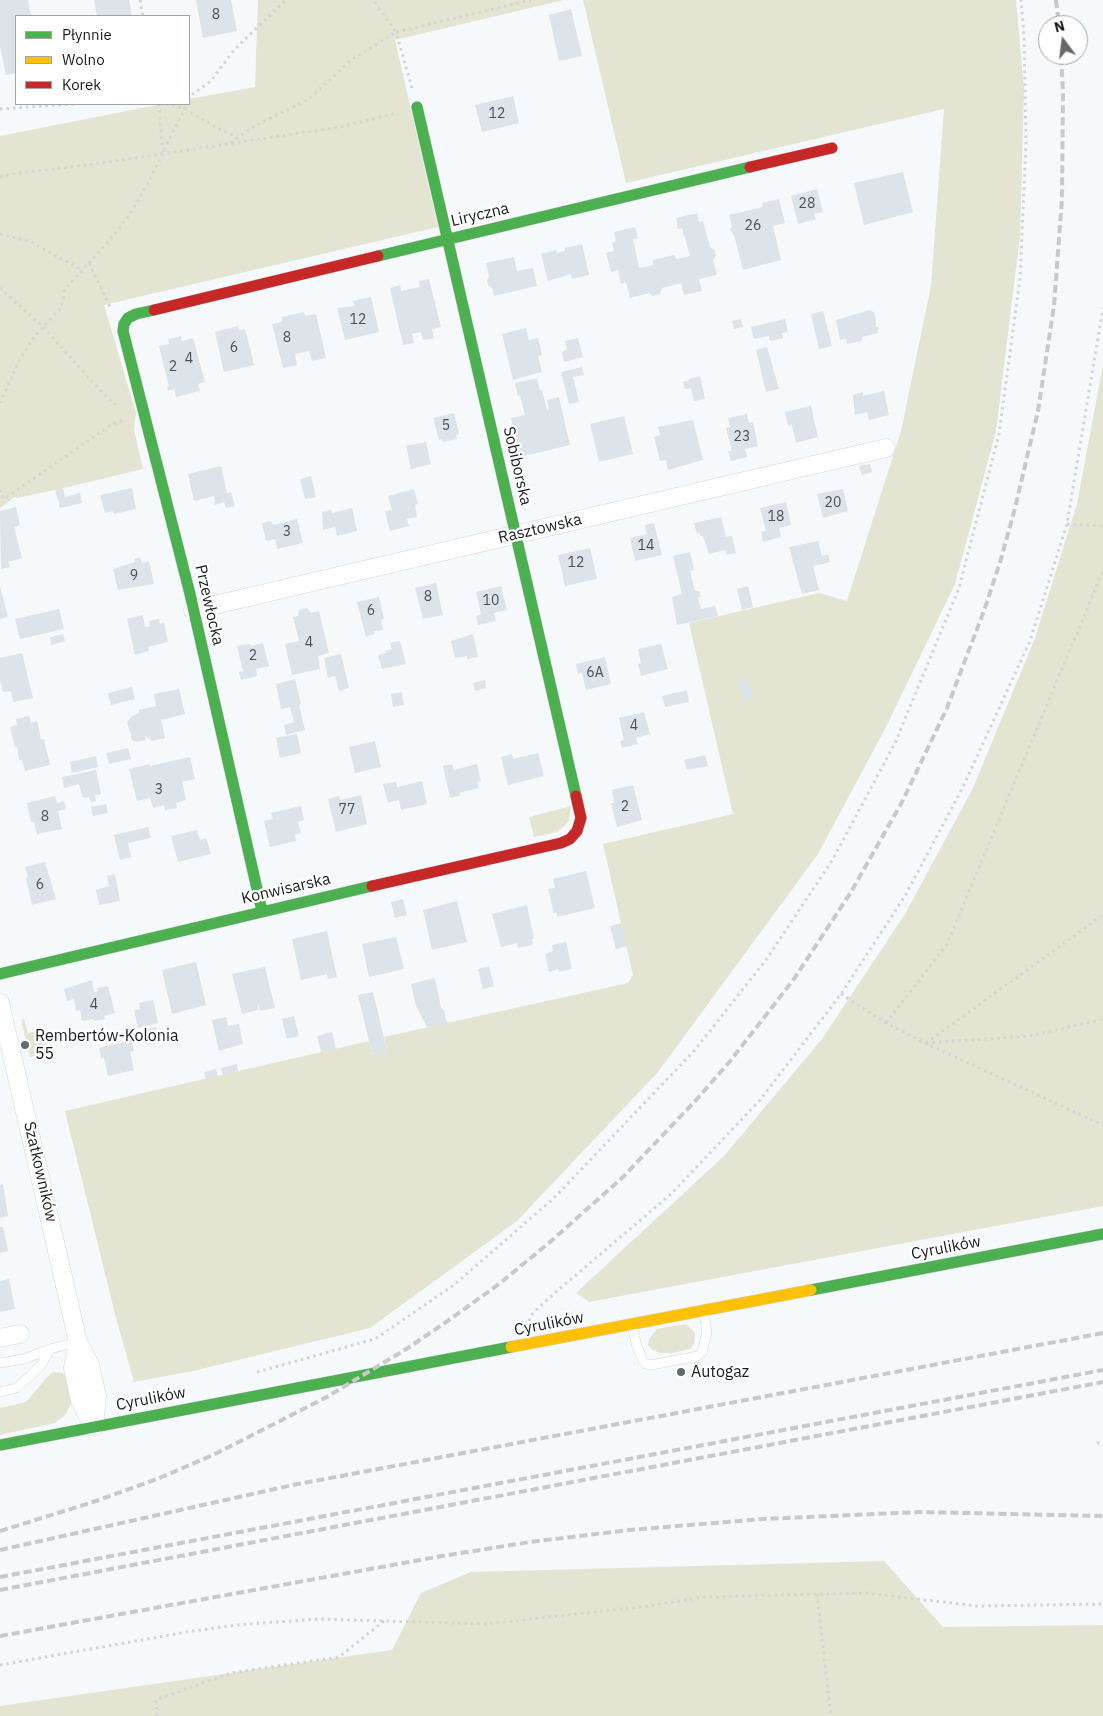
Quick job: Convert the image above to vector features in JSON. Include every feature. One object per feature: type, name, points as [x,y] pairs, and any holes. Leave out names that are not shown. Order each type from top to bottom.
[{"type":"street","name":"Sobiborska","points":[[417,108],[580,812],[581,818],[576,831]]},
{"type":"street","name":"Liryczna","points":[[124,324],[128,318],[136,314],[832,148]]},
{"type":"street","name":"Przewłocka","points":[[124,324],[123,331],[126,344],[193,610],[262,911]]},
{"type":"street","name":"Rasztowska","points":[[193,610],[886,448]]},
{"type":"street","name":"Konwisarska","points":[[0,974],[262,911],[561,843],[570,839],[576,831]]},
{"type":"street","name":"Szatkowników","points":[[0,1002],[78,1342],[90,1365],[97,1396],[94,1427]]},
{"type":"street","name":"Cyrulików","points":[[0,1445],[1103,1234]]},
{"type":"street","points":[[0,1338],[20,1334]]},
{"type":"lane","points":[[632,1324],[636,1343],[646,1364],[698,1356],[704,1351],[707,1332],[703,1311]]},
{"type":"lane","points":[[0,1363],[24,1359],[50,1349],[78,1342]]},
{"type":"lane","points":[[0,1392],[16,1388],[22,1383],[41,1365],[50,1349]]},
{"type":"path","points":[[140,0],[143,15]]},
{"type":"path","points":[[190,96],[210,82],[234,50],[286,0]]},
{"type":"path","points":[[0,177],[340,127],[417,108],[396,32],[373,0]]},
{"type":"path","points":[[229,144],[253,127],[309,99],[351,60],[396,32],[531,0]]},
{"type":"path","points":[[249,1374],[375,1338],[454,1285],[554,1198],[694,1051],[766,960],[833,859],[895,743],[959,588],[998,434],[1020,278],[1026,144],[1024,35],[1020,0]]},
{"type":"path","points":[[0,108],[56,105]]},
{"type":"path","points":[[158,105],[163,154]]},
{"type":"path","points":[[169,105],[185,110],[238,138]]},
{"type":"path","points":[[0,403],[20,360],[34,337],[61,308],[65,289],[129,216],[163,154],[187,105]]},
{"type":"path","points":[[0,234],[31,242],[82,270]]},
{"type":"path","points":[[89,263],[116,320],[124,324]]},
{"type":"path","points":[[0,288],[43,327],[97,387],[122,411]]},
{"type":"path","points":[[518,1346],[533,1313],[671,1194],[760,1100],[840,994],[905,896],[963,788],[1030,641],[1067,524],[1103,308]]},
{"type":"path","points":[[0,490],[4,499],[110,426],[129,416]]},
{"type":"path","points":[[1067,524],[1103,526]]},
{"type":"path","points":[[886,1023],[946,944],[1103,571]]},
{"type":"path","points":[[925,1043],[1103,915]]},
{"type":"path","points":[[840,994],[886,1023],[925,1043],[1103,1125]]},
{"type":"path","points":[[925,1043],[1030,1036],[1103,1019]]},
{"type":"path","points":[[1097,1443],[1103,1442]]},
{"type":"path","points":[[0,1665],[236,1625],[318,1619],[486,1624],[648,1606],[691,1598],[866,1593],[977,1606],[1103,1604]]},
{"type":"path","points":[[817,1594],[831,1716]]},
{"type":"path","points":[[157,1716],[156,1700],[231,1673],[339,1657],[385,1620]]},
{"type":"green space","points":[[258,0],[564,0],[395,40],[438,227],[104,305],[136,413],[134,430],[143,469],[55,490],[15,497],[0,508],[0,136],[157,105],[190,105],[190,99],[255,87]]},
{"type":"green space","points":[[583,0],[1016,0],[1024,89],[1020,236],[996,431],[955,584],[886,727],[818,854],[658,1072],[517,1221],[370,1328],[193,1371],[134,1382],[115,1314],[65,1111],[369,1041],[372,1054],[387,1051],[384,1037],[628,983],[633,975],[603,844],[733,814],[689,623],[819,593],[847,601],[901,431],[931,286],[944,109],[626,183]]},
{"type":"green space","points":[[1103,365],[1103,1206],[589,1302],[576,1293],[724,1156],[822,1039],[905,914],[973,788],[1035,638],[1077,504]]},
{"type":"green space","points":[[571,806],[569,821],[562,828],[557,832],[534,837],[529,817]]},
{"type":"green space","points":[[24,1019],[28,1033],[43,1030],[48,1049],[54,1048],[55,1051],[30,1057],[21,1020]]},
{"type":"green space","points":[[686,1324],[695,1333],[694,1344],[690,1349],[673,1353],[660,1353],[648,1345],[649,1339],[657,1329]]},
{"type":"green space","points":[[54,1372],[63,1373],[67,1376],[73,1399],[66,1414],[55,1423],[0,1435],[0,1408],[26,1402],[50,1374]]},
{"type":"green space","points":[[884,1561],[943,1627],[1103,1625],[1103,1716],[0,1716],[0,1706],[392,1650],[421,1593],[471,1572]]},
{"type":"building","points":[[0,0],[28,0],[31,15],[15,15],[15,73],[6,75],[0,46]]},
{"type":"building","points":[[94,0],[129,0],[132,15],[97,15]]},
{"type":"building","points":[[196,0],[231,0],[237,31],[203,38]]},
{"type":"building","points":[[571,9],[582,56],[559,61],[549,15]]},
{"type":"building","points":[[513,96],[519,123],[482,132],[475,105]]},
{"type":"building","points":[[903,172],[913,212],[864,225],[854,183]]},
{"type":"building","points":[[817,189],[823,212],[814,214],[816,219],[798,224],[791,196]]},
{"type":"building","points":[[779,199],[785,223],[773,226],[781,260],[743,270],[734,235],[730,230],[732,226],[729,215],[763,207],[762,203]]},
{"type":"building","points":[[697,213],[699,222],[703,221],[710,247],[716,255],[713,260],[717,275],[699,279],[702,291],[684,295],[681,283],[662,288],[660,294],[653,296],[649,293],[630,298],[626,282],[621,284],[618,270],[611,272],[606,253],[614,251],[612,243],[616,241],[614,232],[635,227],[638,238],[633,239],[639,268],[653,265],[653,260],[674,255],[677,259],[690,256],[682,228],[678,229],[676,218]]},
{"type":"building","points":[[582,244],[589,275],[572,279],[571,274],[548,281],[541,254],[556,250],[557,253],[565,251],[565,248]]},
{"type":"building","points":[[514,257],[517,271],[533,268],[537,286],[494,296],[492,288],[488,285],[487,280],[489,276],[486,263]]},
{"type":"building","points":[[429,279],[441,327],[432,329],[434,338],[423,340],[421,332],[412,334],[414,343],[403,345],[390,288],[400,285],[401,291],[420,287],[419,281]]},
{"type":"building","points":[[371,297],[379,332],[345,340],[337,308],[355,306],[353,301]]},
{"type":"building","points":[[870,310],[875,313],[876,327],[879,329],[877,330],[878,333],[862,337],[862,341],[847,344],[846,339],[840,340],[836,320]]},
{"type":"building","points":[[823,311],[832,346],[819,349],[811,314]]},
{"type":"building","points":[[304,312],[305,316],[316,314],[326,358],[312,361],[309,351],[295,354],[297,365],[283,368],[272,324],[282,322],[282,317]]},
{"type":"building","points":[[741,319],[743,327],[734,329],[732,321]]},
{"type":"building","points":[[785,319],[788,332],[782,333],[783,338],[770,341],[769,336],[754,339],[751,327]]},
{"type":"building","points":[[238,326],[239,330],[245,329],[254,365],[224,372],[215,332]]},
{"type":"building","points":[[526,328],[529,340],[538,338],[542,355],[538,356],[542,372],[513,380],[502,334]]},
{"type":"building","points":[[181,336],[182,341],[193,338],[205,382],[198,384],[200,391],[176,397],[174,389],[168,391],[167,387],[169,387],[159,346],[169,344],[168,339]]},
{"type":"building","points":[[578,338],[583,357],[564,362],[562,352],[567,350],[565,341]]},
{"type":"building","points":[[767,347],[779,389],[766,392],[756,350]]},
{"type":"building","points":[[582,367],[584,375],[573,377],[579,402],[569,404],[561,372]]},
{"type":"building","points":[[700,376],[705,399],[694,401],[691,388],[685,389],[683,382]]},
{"type":"building","points":[[537,378],[547,410],[549,409],[547,400],[559,397],[570,445],[520,457],[511,418],[525,415],[515,383]]},
{"type":"building","points":[[884,391],[889,415],[869,420],[867,412],[855,415],[853,395],[863,392],[863,396]]},
{"type":"building","points":[[811,406],[818,437],[796,443],[792,425],[788,426],[785,412]]},
{"type":"building","points":[[454,413],[459,434],[456,435],[457,439],[443,442],[442,439],[439,440],[433,418]]},
{"type":"building","points":[[747,414],[749,423],[753,422],[758,446],[745,449],[747,457],[731,461],[728,451],[732,451],[726,428],[730,427],[728,418]]},
{"type":"building","points":[[624,416],[633,454],[599,462],[590,424]]},
{"type":"building","points":[[693,420],[703,460],[668,470],[666,460],[660,461],[654,437],[660,435],[658,427]]},
{"type":"building","points":[[426,442],[431,464],[411,469],[406,446]]},
{"type":"building","points":[[870,464],[872,472],[862,475],[859,466]]},
{"type":"building","points":[[221,466],[227,493],[231,492],[235,506],[226,508],[224,502],[215,505],[214,496],[194,501],[188,474]]},
{"type":"building","points":[[311,476],[316,497],[305,499],[300,479]]},
{"type":"building","points":[[63,488],[65,497],[80,493],[82,503],[60,508],[55,490]]},
{"type":"building","points":[[132,488],[136,509],[114,514],[113,511],[105,513],[100,495]]},
{"type":"building","points":[[414,489],[418,504],[415,505],[417,517],[407,519],[409,526],[390,531],[385,511],[392,510],[388,496]]},
{"type":"building","points":[[843,489],[848,511],[823,518],[817,494]]},
{"type":"building","points":[[786,502],[791,525],[779,528],[781,537],[763,542],[761,532],[766,531],[760,508]]},
{"type":"building","points":[[16,507],[20,525],[14,527],[22,558],[8,562],[10,567],[1,569],[0,511]]},
{"type":"building","points":[[352,508],[357,531],[337,536],[335,527],[323,530],[322,512],[331,510],[332,513]]},
{"type":"building","points":[[721,517],[726,537],[732,536],[736,553],[727,555],[725,550],[709,554],[703,536],[700,536],[700,533],[697,534],[694,523]]},
{"type":"building","points":[[297,519],[303,543],[277,549],[275,539],[266,541],[262,523],[271,521],[273,525]]},
{"type":"building","points":[[654,523],[662,555],[635,561],[630,538],[647,534],[645,525]]},
{"type":"building","points":[[818,541],[822,556],[828,554],[830,562],[813,566],[819,590],[802,594],[789,547]]},
{"type":"building","points":[[590,548],[597,579],[565,586],[558,555]]},
{"type":"building","points":[[690,552],[694,570],[690,571],[695,591],[699,591],[701,597],[698,598],[701,609],[715,606],[718,616],[677,625],[672,597],[682,594],[673,556]]},
{"type":"building","points":[[140,557],[142,563],[149,561],[154,584],[118,590],[113,569],[135,562],[134,559]]},
{"type":"building","points":[[436,583],[443,615],[423,619],[415,588]]},
{"type":"building","points":[[0,586],[8,617],[0,619]]},
{"type":"building","points":[[501,586],[507,610],[494,613],[496,621],[478,625],[476,616],[481,614],[476,592]]},
{"type":"building","points":[[748,586],[753,607],[742,610],[737,589]]},
{"type":"building","points":[[379,597],[384,619],[381,620],[383,630],[374,631],[374,634],[366,637],[357,602]]},
{"type":"building","points":[[306,608],[311,613],[319,611],[329,653],[318,656],[320,669],[292,675],[285,644],[299,641],[293,617],[298,616],[299,610]]},
{"type":"building","points":[[59,609],[64,629],[20,639],[15,619]]},
{"type":"building","points":[[143,615],[145,627],[150,626],[149,621],[159,619],[160,624],[164,623],[168,642],[148,647],[149,651],[135,655],[127,619]]},
{"type":"building","points":[[63,634],[65,641],[51,645],[50,637]]},
{"type":"building","points":[[473,634],[478,657],[467,659],[467,656],[455,658],[451,641]]},
{"type":"building","points":[[400,641],[406,664],[382,669],[378,655],[392,649],[390,643]]},
{"type":"building","points":[[263,643],[269,666],[256,669],[257,676],[241,680],[239,672],[243,671],[237,646],[250,644],[251,646]]},
{"type":"building","points":[[661,644],[668,669],[641,676],[638,664],[641,663],[638,649]]},
{"type":"building","points":[[22,653],[33,698],[13,702],[11,691],[3,692],[0,681],[0,658]]},
{"type":"building","points":[[341,654],[349,688],[339,691],[335,676],[328,678],[324,658]]},
{"type":"building","points":[[605,657],[611,684],[586,690],[582,673],[578,674],[576,664]]},
{"type":"building","points":[[295,679],[305,730],[286,735],[284,725],[294,722],[290,707],[281,709],[276,684]]},
{"type":"building","points":[[485,680],[486,688],[475,691],[473,683]]},
{"type":"building","points":[[749,680],[753,696],[743,699],[738,682]]},
{"type":"building","points":[[132,687],[135,699],[111,705],[108,693]]},
{"type":"building","points":[[179,689],[185,714],[161,720],[165,738],[152,741],[145,736],[146,740],[136,742],[132,740],[127,722],[132,716],[139,713],[139,710],[156,706],[154,694]]},
{"type":"building","points":[[687,690],[689,702],[665,707],[662,696]]},
{"type":"building","points":[[402,692],[404,705],[393,707],[391,694]]},
{"type":"building","points":[[644,712],[650,734],[636,738],[638,744],[622,748],[620,741],[624,740],[619,718]]},
{"type":"building","points":[[29,716],[31,723],[37,721],[41,740],[44,739],[50,765],[25,771],[22,760],[19,760],[10,727],[17,725],[16,719]]},
{"type":"building","points":[[297,734],[301,753],[280,758],[276,738]]},
{"type":"building","points":[[375,741],[381,767],[355,773],[349,747]]},
{"type":"building","points":[[128,748],[131,759],[109,764],[106,753]]},
{"type":"building","points":[[538,753],[544,776],[508,785],[501,757],[512,754],[513,759]]},
{"type":"building","points":[[705,755],[708,766],[687,770],[684,760]]},
{"type":"building","points":[[96,756],[98,767],[72,773],[70,762]]},
{"type":"building","points":[[190,757],[195,779],[182,782],[186,800],[176,803],[177,808],[165,810],[164,805],[153,808],[150,798],[137,801],[129,769]]},
{"type":"building","points":[[452,764],[454,770],[477,764],[481,781],[477,782],[479,788],[459,793],[460,796],[450,798],[443,766]]},
{"type":"building","points":[[96,770],[101,794],[95,795],[96,801],[91,802],[89,797],[83,798],[79,784],[64,788],[62,777]]},
{"type":"building","points":[[422,781],[427,804],[401,810],[399,800],[388,803],[383,784],[396,782],[397,787]]},
{"type":"building","points":[[633,785],[642,820],[617,827],[611,803],[614,803],[612,790]]},
{"type":"building","points":[[361,795],[367,824],[336,832],[328,799],[339,796],[340,800]]},
{"type":"building","points":[[55,796],[57,803],[64,801],[66,809],[58,811],[62,829],[37,834],[34,822],[31,823],[27,803]]},
{"type":"building","points":[[106,804],[108,813],[93,816],[91,807]]},
{"type":"building","points":[[301,806],[304,820],[298,822],[301,833],[295,835],[296,841],[270,847],[264,821],[273,819],[271,813]]},
{"type":"building","points":[[148,827],[151,838],[128,843],[131,857],[120,860],[114,835]]},
{"type":"building","points":[[197,830],[200,840],[206,838],[211,854],[178,862],[171,836]]},
{"type":"building","points":[[45,862],[56,899],[32,905],[25,867]]},
{"type":"building","points":[[586,871],[595,908],[557,917],[557,913],[554,913],[548,889],[555,888],[553,879]]},
{"type":"building","points":[[115,874],[120,901],[99,905],[96,890],[109,886],[107,876]]},
{"type":"building","points":[[403,899],[407,915],[395,918],[391,902]]},
{"type":"building","points":[[457,901],[467,942],[432,950],[423,910]]},
{"type":"building","points":[[527,905],[534,939],[532,939],[533,945],[518,948],[517,943],[501,947],[492,914]]},
{"type":"building","points":[[622,923],[627,946],[616,949],[610,926]]},
{"type":"building","points":[[327,931],[337,977],[328,979],[327,974],[301,980],[292,939]]},
{"type":"building","points":[[396,937],[404,969],[369,977],[362,944]]},
{"type":"building","points":[[566,942],[572,969],[559,972],[558,969],[549,972],[545,954],[553,951],[552,945]]},
{"type":"building","points":[[196,962],[206,1005],[172,1014],[162,970]]},
{"type":"building","points":[[489,966],[494,986],[483,989],[478,969]]},
{"type":"building","points":[[265,967],[275,1008],[260,1011],[258,1003],[258,1010],[242,1014],[232,974]]},
{"type":"building","points":[[435,978],[441,1008],[444,1009],[447,1024],[427,1027],[416,1006],[411,984]]},
{"type":"building","points":[[92,980],[94,992],[98,991],[97,988],[108,986],[115,1013],[104,1016],[105,1019],[82,1021],[80,1010],[76,1011],[74,999],[67,1001],[64,989]]},
{"type":"building","points":[[373,992],[387,1051],[372,1054],[358,995]]},
{"type":"building","points":[[153,1000],[158,1023],[138,1028],[134,1010],[140,1009],[139,1003]]},
{"type":"building","points":[[294,1016],[299,1036],[287,1039],[282,1019]]},
{"type":"building","points":[[226,1017],[228,1026],[239,1024],[243,1044],[219,1051],[212,1020]]},
{"type":"building","points":[[156,1027],[158,1036],[143,1039],[142,1030]]},
{"type":"building","points":[[332,1032],[336,1049],[321,1052],[317,1036]]},
{"type":"building","points":[[131,1040],[134,1051],[130,1052],[134,1070],[108,1076],[104,1058],[101,1058],[99,1048]]},
{"type":"building","points":[[237,1064],[238,1071],[223,1075],[221,1068]]},
{"type":"building","points":[[216,1069],[218,1076],[206,1079],[204,1072]]},
{"type":"building","points":[[3,1184],[8,1216],[0,1218],[0,1185]]},
{"type":"building","points":[[3,1226],[8,1251],[0,1253],[0,1227]]},
{"type":"building","points":[[9,1279],[15,1309],[0,1312],[0,1281]]},
{"type":"railway","points":[[1056,0],[1058,15]]},
{"type":"railway","points":[[0,1531],[93,1502],[157,1479],[213,1455],[325,1398],[408,1348],[452,1318],[499,1284],[622,1178],[731,1060],[794,979],[851,892],[902,802],[947,708],[985,608],[1001,559],[1038,411],[1054,306],[1062,198],[1062,65]]},
{"type":"railway","points":[[0,1550],[293,1485],[1103,1333]]},
{"type":"railway","points":[[0,1577],[1103,1370]]},
{"type":"railway","points":[[0,1590],[1103,1382]]},
{"type":"railway","points":[[0,1636],[442,1556],[530,1542],[629,1530],[763,1519],[920,1512],[1103,1516]]},
{"type":"traffic: fast","points":[[417,107],[576,796]]},
{"type":"traffic: fast","points":[[378,256],[750,167]]},
{"type":"traffic: fast","points":[[154,310],[128,318],[124,324],[123,331],[190,594],[262,911]]},
{"type":"traffic: fast","points":[[0,974],[372,886]]},
{"type":"traffic: fast","points":[[811,1290],[1103,1234]]},
{"type":"traffic: fast","points":[[0,1445],[511,1347]]},
{"type":"traffic: slow","points":[[511,1347],[811,1290]]},
{"type":"traffic: jam","points":[[750,167],[832,148]]},
{"type":"traffic: jam","points":[[154,310],[378,256]]},
{"type":"traffic: jam","points":[[372,886],[561,843],[570,839],[577,831],[581,818],[576,796]]},
{"type":"place","name":"Rembertów-Kolonia 55","points":[[25,1045]]},
{"type":"place","name":"Autogaz","points":[[681,1372]]}]
